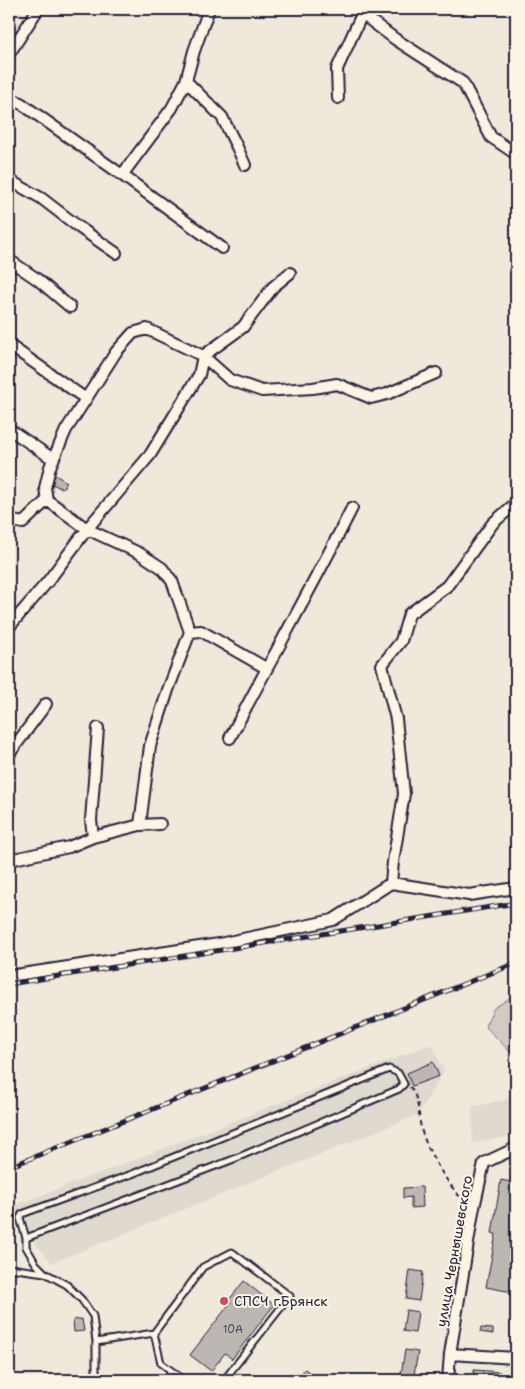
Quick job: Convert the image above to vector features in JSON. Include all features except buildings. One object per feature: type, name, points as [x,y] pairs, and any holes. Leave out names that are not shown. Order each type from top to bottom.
[{"type":"street","points":[[9,54],[38,9]]},
{"type":"street","points":[[122,175],[172,108],[186,81],[194,51],[209,9]]},
{"type":"street","points":[[338,98],[337,69],[359,12],[463,83],[491,137],[516,154]]},
{"type":"street","points":[[186,81],[222,117],[245,165]]},
{"type":"street","points":[[9,97],[22,104],[222,248]]},
{"type":"street","points":[[9,180],[41,198],[116,253]]},
{"type":"street","points":[[9,260],[70,307]]},
{"type":"street","points":[[9,627],[150,455],[199,375],[203,356],[243,327],[273,287],[290,274]]},
{"type":"street","points":[[140,825],[150,746],[168,690],[190,632],[172,581],[162,568],[139,553],[87,530],[47,500],[45,488],[50,467],[66,430],[116,352],[133,333],[147,329],[203,356],[230,380],[262,391],[313,388],[337,384],[371,398],[387,394],[436,373]]},
{"type":"street","points":[[9,345],[86,400]]},
{"type":"street","points":[[9,429],[54,458]]},
{"type":"street","points":[[9,520],[23,523],[47,500]]},
{"type":"street","points":[[392,883],[393,862],[404,794],[396,719],[382,665],[401,640],[409,614],[447,586],[493,524],[516,503]]},
{"type":"street","points":[[230,738],[266,668],[320,574],[352,508]]},
{"type":"street","points":[[190,632],[202,631],[266,668]]},
{"type":"street","points":[[9,754],[46,704]]},
{"type":"street","points":[[93,837],[91,820],[98,728]]},
{"type":"street","points":[[9,860],[69,847],[93,837],[140,825],[160,824]]},
{"type":"street","points":[[9,976],[219,944],[333,920],[392,883],[469,895],[516,888]]},
{"type":"street","name":"улица Чернышевского","points":[[448,1380],[450,1354],[473,1212],[484,1163],[516,1148]]},
{"type":"street","points":[[450,1354],[516,1358]]},
{"type":"lane","points":[[26,1238],[234,1159],[399,1089],[404,1084],[398,1073],[389,1069],[132,1174],[22,1214],[20,1218],[26,1238],[26,1247],[36,1264],[46,1273],[67,1285],[82,1300],[93,1316],[96,1342],[96,1380]]},
{"type":"lane","points":[[96,1342],[154,1333],[203,1267],[232,1252],[290,1296],[224,1380]]},
{"type":"lane","points":[[9,1268],[46,1273]]},
{"type":"lane","points":[[154,1333],[161,1363],[184,1380]]},
{"type":"lane","points":[[168,1380],[170,1370]]},
{"type":"path","points":[[404,1084],[412,1088],[415,1095],[422,1132],[433,1157],[449,1184],[473,1212]]},
{"type":"shaded area","points":[[516,994],[516,1058],[485,1026],[494,1008]]},
{"type":"shaded area","points":[[432,1044],[444,1072],[417,1115],[52,1263],[9,1212],[9,1208]]},
{"type":"shaded area","points":[[516,1097],[516,1135],[473,1143],[472,1107]]},
{"type":"railway","points":[[9,984],[516,903]]},
{"type":"railway","points":[[9,1167],[516,963]]},
{"type":"place","name":"СПСЧ г.Брянск","points":[[224,1301]]}]
